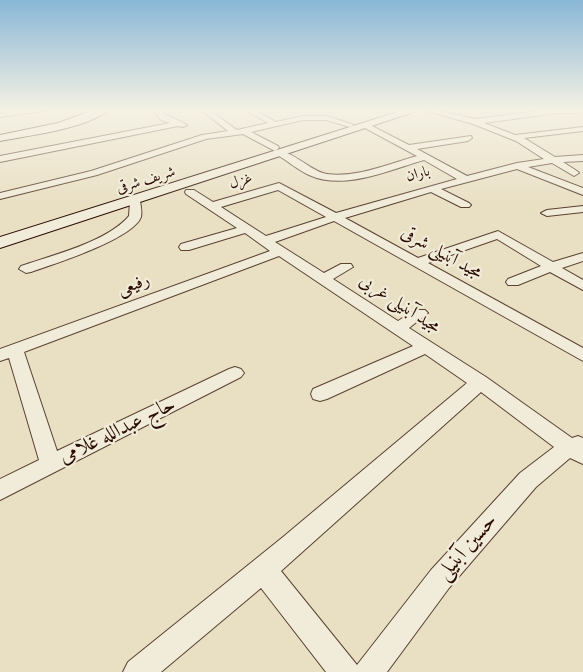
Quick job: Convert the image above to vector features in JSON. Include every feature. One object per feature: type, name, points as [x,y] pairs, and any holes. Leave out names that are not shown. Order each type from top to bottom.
[{"type":"main road","name":"شریف شرقی","points":[[0,243],[135,201],[305,141]]},
{"type":"main road","name":"شریف شرقی","points":[[279,151],[313,141]]},
{"type":"main road","name":"شریف شرقی","points":[[0,235],[246,162]]},
{"type":"street","points":[[0,159],[96,141]]},
{"type":"street","points":[[0,196],[94,173],[158,153],[186,141]]},
{"type":"street","points":[[259,141],[279,151],[314,173],[328,178],[349,176],[425,157]]},
{"type":"street","points":[[396,141],[465,179]]},
{"type":"street","points":[[408,148],[448,141]]},
{"type":"street","points":[[522,141],[574,173]]},
{"type":"street","points":[[147,145],[158,153]]},
{"type":"street","name":"باران","points":[[265,241],[335,216],[465,179],[552,159],[583,158]]},
{"type":"street","points":[[517,166],[583,192]]},
{"type":"street","name":"غزل","points":[[212,206],[280,186]]},
{"type":"street","name":"مجید آبنیلی شرقی","points":[[280,186],[583,355]]},
{"type":"street","points":[[431,188],[466,205]]},
{"type":"street","name":"مجید آبنیلی غربی","points":[[190,192],[578,448]]},
{"type":"street","points":[[26,269],[75,252],[126,228],[135,216],[135,201]]},
{"type":"street","points":[[547,213],[583,209]]},
{"type":"street","points":[[185,246],[247,229]]},
{"type":"street","points":[[416,263],[498,235],[583,286]]},
{"type":"street","name":"رفیعی","points":[[7,352],[281,252]]},
{"type":"street","points":[[512,282],[583,257]]},
{"type":"street","points":[[323,279],[346,268]]},
{"type":"street","points":[[398,328],[420,313]]},
{"type":"street","points":[[320,394],[427,347]]},
{"type":"street","points":[[7,352],[51,465]]},
{"type":"street","name":"حاج عبدالله غلامی","points":[[0,490],[235,374]]},
{"type":"street","points":[[138,672],[263,569],[480,382]]},
{"type":"street","name":"حسین آبنیلی","points":[[369,672],[440,579],[528,480],[578,448]]},
{"type":"street","points":[[263,569],[345,672]]}]
